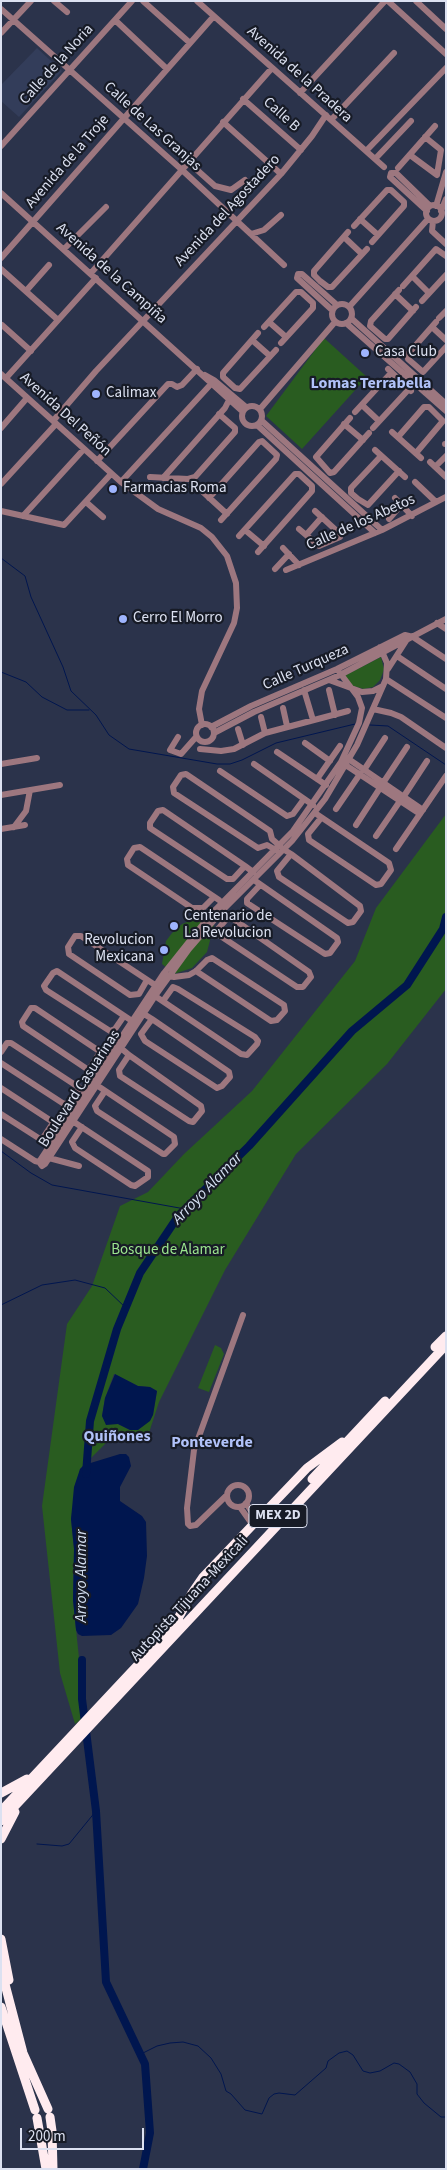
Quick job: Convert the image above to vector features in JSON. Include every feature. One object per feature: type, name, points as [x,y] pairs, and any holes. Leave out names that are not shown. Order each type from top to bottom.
[{"type":"highway","name":"Autopista Tijuana-Mexicali","points":[[112,1697],[175,1625],[446,1336]]},
{"type":"highway","name":"Autopista Tijuana-Mexicali","points":[[36,1784],[47,1766],[446,1344]]},
{"type":"highway","points":[[175,1625],[203,1577],[254,1522],[307,1468],[335,1446],[353,1435]]},
{"type":"highway","points":[[1,1793],[47,1766]]},
{"type":"highway","name":"MEX 2D","points":[[1,1811],[47,1766]]},
{"type":"highway","points":[[1,1821],[36,1784]]},
{"type":"highway","name":"MEX 2D","points":[[1,1839],[18,1808],[36,1784]]},
{"type":"highway","points":[[1,1939],[9,1977],[8,1992]]},
{"type":"highway","points":[[1,1969],[23,2053],[49,2113],[53,2169]]},
{"type":"highway","points":[[1,2007],[36,2114],[46,2169]]},
{"type":"street","points":[[1,33],[31,1]]},
{"type":"street","points":[[54,1],[67,12]]},
{"type":"street","name":"Calle de la Noria","points":[[1,146],[132,1]]},
{"type":"street","points":[[143,1],[190,43]]},
{"type":"street","name":"Avenida de la Pradera","points":[[197,1],[384,167]]},
{"type":"street","points":[[300,93],[387,1],[446,54]]},
{"type":"street","points":[[416,1],[446,29]]},
{"type":"street","name":"Calle de Las Granjas","points":[[1,9],[181,169],[284,265]]},
{"type":"street","name":"Avenida de la Troje","points":[[1,258],[214,16]]},
{"type":"street","points":[[115,20],[167,68]]},
{"type":"street","name":"Avenida del Agostadero","points":[[1,484],[144,320],[281,174],[328,118],[394,53]]},
{"type":"street","points":[[91,273],[187,161],[272,68]]},
{"type":"street","points":[[366,151],[446,68]]},
{"type":"street","name":"Calle B","points":[[243,99],[301,150]]},
{"type":"street","points":[[375,159],[411,121]]},
{"type":"street","points":[[223,122],[281,174]]},
{"type":"street","points":[[398,168],[434,126]]},
{"type":"street","points":[[410,155],[435,176],[438,174],[443,163],[440,148],[426,137]]},
{"type":"street","points":[[187,161],[215,186],[231,190],[245,180]]},
{"type":"street","points":[[446,172],[431,220],[432,231],[446,244]]},
{"type":"street","points":[[349,307],[431,220],[440,219],[434,208],[396,174],[391,173],[390,177],[403,189],[434,208]]},
{"type":"street","points":[[354,226],[387,190],[390,189],[398,196],[404,202],[404,206],[372,242]]},
{"type":"street","points":[[398,196],[403,189]]},
{"type":"street","name":"Avenida de la Campiña","points":[[1,193],[215,386],[230,392],[244,409]]},
{"type":"street","points":[[434,208],[446,199]]},
{"type":"street","points":[[64,249],[106,207]]},
{"type":"street","points":[[251,234],[264,230],[281,215]]},
{"type":"street","points":[[360,219],[378,235]]},
{"type":"street","points":[[346,235],[364,251],[332,287],[328,287],[320,280],[314,275],[314,270],[346,235]]},
{"type":"street","points":[[407,372],[375,335],[370,326],[371,321],[436,249],[446,256]]},
{"type":"street","points":[[26,291],[49,265]]},
{"type":"street","points":[[1,269],[58,320]]},
{"type":"street","points":[[422,301],[446,275]]},
{"type":"street","points":[[412,276],[429,293]]},
{"type":"street","points":[[4,376],[30,351],[96,278]]},
{"type":"street","points":[[306,296],[320,280]]},
{"type":"street","points":[[313,289],[334,308]]},
{"type":"street","points":[[260,409],[336,322],[349,320],[375,335],[385,339],[388,338],[414,309],[399,290]]},
{"type":"street","points":[[281,343],[286,338],[313,308],[313,304],[301,292],[296,292],[267,324],[286,338]]},
{"type":"street","points":[[334,308],[343,304],[349,307],[352,313],[349,320]]},
{"type":"street","points":[[334,308],[332,317],[336,322]]},
{"type":"street","points":[[446,311],[408,354],[408,359],[422,372],[446,347]]},
{"type":"street","points":[[349,320],[444,407],[436,413]]},
{"type":"street","points":[[436,322],[446,340]]},
{"type":"street","points":[[2,325],[30,351]]},
{"type":"street","points":[[163,478],[225,408],[230,392],[223,373],[258,333]]},
{"type":"street","points":[[252,340],[270,356]]},
{"type":"street","points":[[230,392],[240,389],[276,350]]},
{"type":"street","points":[[400,380],[414,365]]},
{"type":"street","points":[[97,461],[168,384],[180,387],[197,369]]},
{"type":"street","points":[[350,418],[317,454],[316,459],[330,473],[334,472],[379,421],[410,390],[390,371],[356,412]]},
{"type":"street","name":"Avenida Del Peñón","points":[[4,376],[120,482],[158,509],[188,521],[212,536],[227,556],[233,569],[238,597],[235,618],[202,691],[199,709],[202,725]]},
{"type":"street","points":[[120,482],[215,386]]},
{"type":"street","name":"Avenida de la Campiña","points":[[230,392],[244,409]]},
{"type":"street","points":[[1,428],[27,398]]},
{"type":"street","points":[[253,405],[260,409],[262,414],[259,423],[249,426],[245,424],[242,419],[244,409],[253,405]]},
{"type":"street","points":[[362,405],[379,421]]},
{"type":"street","points":[[398,437],[424,407],[429,407],[436,413],[441,418],[441,424],[416,453]]},
{"type":"street","points":[[150,477],[188,479],[195,477],[235,432],[235,428],[219,414]]},
{"type":"street","points":[[259,423],[275,442],[297,457]]},
{"type":"street","points":[[259,423],[379,532]]},
{"type":"street","points":[[344,424],[363,440]]},
{"type":"street","points":[[392,432],[421,458]]},
{"type":"street","points":[[209,498],[259,442],[262,442],[277,455],[276,459],[221,520]]},
{"type":"street","points":[[270,448],[275,442]]},
{"type":"street","points":[[22,516],[84,449]]},
{"type":"street","points":[[375,450],[405,477]]},
{"type":"street","points":[[379,532],[351,493],[352,488],[381,456]]},
{"type":"street","points":[[435,467],[446,456]]},
{"type":"street","points":[[430,462],[446,477]]},
{"type":"street","points":[[306,481],[323,466]]},
{"type":"street","points":[[315,472],[356,501],[365,505],[370,504],[399,471]]},
{"type":"street","points":[[1,511],[64,525],[111,474]]},
{"type":"street","points":[[239,536],[295,474],[299,474],[312,486],[312,491],[258,552]]},
{"type":"street","points":[[414,482],[436,502]]},
{"type":"street","points":[[203,492],[227,514]]},
{"type":"street","name":"Calle de los Abetos","points":[[286,570],[379,532],[446,497]]},
{"type":"street","points":[[396,498],[412,516]]},
{"type":"street","points":[[86,502],[104,517]]},
{"type":"street","points":[[389,518],[402,504]]},
{"type":"street","points":[[299,529],[319,546],[339,539],[340,534],[315,511]]},
{"type":"street","points":[[306,535],[322,517]]},
{"type":"street","points":[[245,530],[264,546]]},
{"type":"street","points":[[330,543],[333,551]]},
{"type":"street","points":[[283,548],[299,565]]},
{"type":"street","points":[[275,569],[289,554]]},
{"type":"street","name":"Calle Turqueza","points":[[212,730],[251,706],[339,672],[382,650],[410,639],[446,619]]},
{"type":"street","points":[[437,623],[446,629]]},
{"type":"street","points":[[388,669],[410,639],[446,659]]},
{"type":"street","name":"Boulevard Casuarinas","points":[[345,761],[313,805],[280,848],[254,880],[222,912],[166,975],[155,985],[132,1021],[111,1059],[98,1086],[42,1166],[39,1162],[86,1092],[111,1059],[122,1049],[166,975],[222,903],[280,848],[315,813],[345,761],[373,709],[388,669],[382,650]]},
{"type":"street","points":[[397,656],[446,689]]},
{"type":"street","name":"Calle Turqueza","points":[[212,730],[329,680],[339,672]]},
{"type":"street","name":"Boulevard Casuarinas","points":[[339,672],[360,701],[362,711],[354,743]]},
{"type":"street","points":[[329,680],[343,684],[353,690],[369,692],[384,682],[446,718]]},
{"type":"street","points":[[304,690],[313,720]]},
{"type":"street","points":[[329,690],[335,714]]},
{"type":"street","points":[[283,708],[287,726]]},
{"type":"street","points":[[373,709],[401,717],[446,748]]},
{"type":"street","points":[[200,749],[221,751],[234,749],[266,733],[287,726],[348,711]]},
{"type":"street","points":[[260,717],[266,733]]},
{"type":"street","points":[[178,737],[170,750],[182,754],[196,737],[196,730],[202,725],[212,730],[212,738],[207,742],[200,741],[196,737]]},
{"type":"street","points":[[238,729],[243,744]]},
{"type":"street","points":[[336,809],[385,738]]},
{"type":"street","points":[[305,743],[330,760]]},
{"type":"street","points":[[318,779],[340,746]]},
{"type":"street","points":[[356,824],[407,747]]},
{"type":"street","points":[[277,752],[326,785]]},
{"type":"street","points":[[1,764],[37,758]]},
{"type":"street","points":[[345,761],[421,812]]},
{"type":"street","points":[[376,836],[428,761]]},
{"type":"street","points":[[254,764],[313,805]]},
{"type":"street","points":[[220,771],[287,816],[293,814],[304,798]]},
{"type":"street","points":[[280,848],[272,838],[270,831],[186,774],[181,775],[173,787],[174,793],[258,848],[267,845],[280,848],[290,854],[360,906],[361,910],[353,922],[348,923],[279,877],[277,871],[290,854]]},
{"type":"street","points":[[396,849],[446,776]]},
{"type":"street","points":[[1,795],[60,785]]},
{"type":"street","points":[[14,827],[26,811],[30,790]]},
{"type":"street","points":[[245,866],[233,879],[227,880],[150,828],[150,823],[158,811],[163,810],[245,866],[253,872]]},
{"type":"street","points":[[315,813],[389,863],[391,870],[380,884],[376,885],[309,840],[308,834],[321,818]]},
{"type":"street","points":[[1,829],[25,825]]},
{"type":"street","points":[[214,897],[203,908],[192,908],[128,865],[127,859],[134,848],[140,847],[214,897],[222,903]]},
{"type":"street","points":[[254,880],[337,938],[338,942],[330,953],[324,954],[247,903],[247,899],[260,886]]},
{"type":"street","points":[[222,912],[229,916],[309,972],[311,978],[303,987],[296,988],[219,935],[218,929],[229,916]]},
{"type":"street","points":[[147,980],[138,994],[130,995],[69,954],[68,948],[75,936],[81,936],[155,985]]},
{"type":"street","points":[[166,975],[180,976],[196,971],[209,958],[215,959],[284,1005],[285,1011],[276,1020],[271,1021],[196,971]]},
{"type":"street","points":[[124,1016],[115,1029],[110,1031],[46,990],[44,986],[53,973],[57,971],[132,1021]]},
{"type":"street","points":[[155,996],[244,1055],[250,1053],[258,1042],[255,1036],[178,988],[173,987],[163,1001]]},
{"type":"street","points":[[100,1052],[90,1068],[87,1069],[23,1026],[22,1022],[31,1008],[35,1008],[111,1059]]},
{"type":"street","points":[[144,1014],[152,1019],[229,1072],[230,1077],[222,1086],[217,1088],[145,1041],[141,1034],[152,1019]]},
{"type":"street","points":[[1,1052],[7,1043],[11,1043],[86,1092]]},
{"type":"street","points":[[122,1049],[201,1106],[202,1111],[193,1122],[120,1076],[119,1070],[129,1055]]},
{"type":"street","points":[[1,1063],[64,1104],[68,1103],[79,1088]]},
{"type":"street","points":[[98,1086],[174,1137],[175,1144],[163,1154],[97,1111],[95,1106],[105,1091]]},
{"type":"street","points":[[1,1088],[62,1128]]},
{"type":"street","points":[[1,1114],[40,1139],[53,1123]]},
{"type":"street","points":[[74,1122],[82,1127],[148,1171],[148,1177],[135,1186],[131,1185],[74,1148],[72,1142],[82,1127]]},
{"type":"street","points":[[1,1139],[39,1162]]},
{"type":"street","points":[[49,1158],[80,1166]]},
{"type":"street","points":[[242,1315],[191,1462],[188,1524],[190,1526],[196,1525],[233,1486],[243,1486],[248,1494],[243,1505]]},
{"type":"street","points":[[227,1494],[230,1504]]},
{"type":"street","points":[[215,1505],[243,1505]]},
{"type":"street","points":[[243,1505],[254,1522]]},
{"type":"shaded area","points":[[37,48],[62,71],[19,117],[1,101],[1,85]]},
{"type":"green space","points":[[324,338],[367,377],[302,449],[266,416]]},
{"type":"green space","points":[[381,657],[384,669],[380,680],[373,687],[364,689],[353,686],[344,676]]},
{"type":"green space","name":"Bosque de Alamar","points":[[446,814],[446,989],[387,1064],[296,1154],[225,1270],[159,1402],[147,1439],[107,1442],[80,1469],[71,1519],[74,1549],[73,1600],[85,1716],[75,1724],[60,1673],[42,1506],[67,1324],[92,1286],[120,1206],[148,1192],[184,1154],[252,1091],[355,961],[376,908]],"holes":[[[114,1374],[138,1386],[150,1387],[157,1391],[153,1415],[130,1430],[102,1416],[105,1398]]]},
{"type":"green space","points":[[202,916],[214,925],[207,952],[192,968],[174,974],[162,964],[166,941],[182,924]]},
{"type":"green space","points":[[215,1345],[221,1348],[224,1354],[209,1392],[198,1388]]},
{"type":"water","points":[[115,1374],[138,1386],[150,1387],[157,1391],[153,1415],[150,1421],[138,1430],[130,1430],[118,1424],[106,1425],[102,1416],[105,1398]]},
{"type":"water","points":[[120,1454],[126,1454],[129,1457],[131,1466],[120,1487],[120,1501],[142,1516],[146,1522],[147,1556],[144,1578],[138,1604],[121,1628],[111,1635],[82,1636],[76,1630],[73,1600],[74,1549],[71,1519],[74,1487],[80,1469],[84,1465]]},
{"type":"waterway","points":[[1,558],[25,576],[31,597],[63,667],[71,691],[96,715],[109,735],[129,749],[217,764],[230,764],[276,743],[355,724]]},
{"type":"waterway","points":[[1,672],[26,682],[42,697],[67,710],[89,710]]},
{"type":"waterway","points":[[370,725],[388,726],[446,765]]},
{"type":"waterway","name":"Arroyo Alamar","points":[[86,1474],[90,1421],[117,1329],[140,1273],[179,1215],[249,1146],[352,1031],[407,985],[443,929],[446,917]]},
{"type":"waterway","points":[[1,1151],[31,1173],[52,1185],[185,1209]]},
{"type":"waterway","points":[[1,1305],[42,1285],[75,1280],[105,1288],[126,1308]]},
{"type":"waterway","name":"Arroyo Alamar","points":[[82,1660],[82,1699],[96,1811],[106,1982],[145,2064],[150,2133],[143,2169]]},
{"type":"waterway","points":[[37,1844],[62,1846],[69,1844],[96,1811]]},
{"type":"waterway","points":[[141,2054],[157,2046],[170,2043],[183,2042],[198,2046],[211,2058],[221,2074],[226,2091],[245,2110],[262,2114],[269,2098],[274,2094],[295,2095],[326,2068],[328,2061],[339,2053],[347,2051],[353,2055],[363,2071],[370,2073],[380,2071],[394,2063],[399,2064],[410,2072],[417,2084],[417,2094],[424,2103],[441,2117],[446,2117]]},
{"type":"place","name":"Casa Club","points":[[365,353]]},
{"type":"place","name":"Calimax","points":[[96,394]]},
{"type":"place","name":"Farmacias Roma","points":[[113,489]]},
{"type":"place","name":"Cerro El Morro","points":[[123,619]]},
{"type":"place","name":"Centenario de La Revolucion","points":[[174,926]]},
{"type":"place","name":"Revolucion Mexicana","points":[[164,950]]},
{"type":"district","name":"Lomas Terrabella","points":[[371,384]]},
{"type":"district","name":"Quiñones","points":[[117,1437]]},
{"type":"district","name":"Ponteverde","points":[[212,1443]]}]
